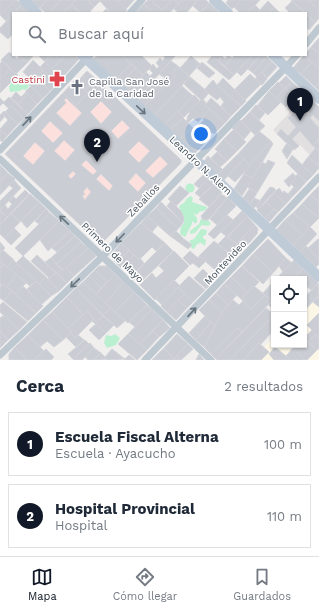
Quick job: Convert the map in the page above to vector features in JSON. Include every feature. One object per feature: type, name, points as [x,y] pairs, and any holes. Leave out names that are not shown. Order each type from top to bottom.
[{"type":"main road","points":[[24,0],[36,12]]},
{"type":"main road","points":[[214,0],[227,12]]},
{"type":"main road","name":"Leandro N. Alem","points":[[86,56],[319,277]]},
{"type":"main road","points":[[274,56],[319,99]]},
{"type":"street","points":[[131,12],[142,0]]},
{"type":"street","points":[[307,43],[319,28]]},
{"type":"street","points":[[0,150],[86,56]]},
{"type":"street","name":"Zeballos","points":[[0,355],[103,256],[295,56]]},
{"type":"street","name":"Primero de Mayo","points":[[0,159],[211,360]]},
{"type":"street","name":"Montevideo","points":[[145,360],[319,177]]},
{"type":"shaded area","points":[[98,81],[181,160],[181,163],[103,242],[97,241],[5,154],[63,93],[76,105]]},
{"type":"shaded area","points":[[302,91],[319,107],[319,138],[316,148],[310,155],[300,145],[294,150],[273,130],[290,112],[286,107]]},
{"type":"shaded area","points":[[319,290],[319,360],[251,360],[271,340],[271,348],[307,348],[307,303]]},
{"type":"green space","points":[[16,80],[30,85],[26,90],[23,89],[20,91],[10,92],[9,87],[11,83]]},
{"type":"green space","points":[[188,184],[192,184],[194,188],[192,192],[188,192],[186,190],[186,186]]},
{"type":"green space","points":[[191,196],[193,198],[192,202],[207,207],[206,210],[199,212],[197,215],[193,213],[197,218],[197,223],[192,221],[192,224],[185,237],[180,234],[181,227],[184,223],[179,206]]},
{"type":"green space","points":[[201,219],[208,220],[211,224],[208,226],[202,225],[195,233],[190,234],[190,231],[199,224]]},
{"type":"green space","points":[[201,229],[207,230],[206,235],[203,236],[206,240],[205,246],[201,243],[197,244],[194,249],[191,248],[192,245],[189,241],[194,239]]},
{"type":"green space","points":[[115,334],[120,338],[116,345],[107,348],[104,343],[106,335],[111,336]]},
{"type":"building","points":[[15,0],[0,15],[0,1]]},
{"type":"building","points":[[15,0],[22,4],[14,12],[12,12],[12,15],[6,21],[0,15]]},
{"type":"building","points":[[31,0],[47,0],[39,8]]},
{"type":"building","points":[[47,0],[61,0],[50,12],[45,12],[40,8]]},
{"type":"building","points":[[61,0],[76,0],[64,12],[50,12]]},
{"type":"building","points":[[76,0],[88,0],[94,7],[90,12],[80,12],[72,4]]},
{"type":"building","points":[[88,0],[99,0],[100,1],[94,7]]},
{"type":"building","points":[[99,0],[117,0],[127,10],[125,12],[110,12]]},
{"type":"building","points":[[117,0],[134,0],[126,9]]},
{"type":"building","points":[[148,0],[151,0],[164,12],[153,12],[144,4]]},
{"type":"building","points":[[151,0],[172,0],[162,10]]},
{"type":"building","points":[[172,0],[179,4],[170,12],[164,12],[162,10]]},
{"type":"building","points":[[174,0],[183,0],[179,4]]},
{"type":"building","points":[[183,0],[198,0],[187,12],[178,12],[174,9]]},
{"type":"building","points":[[198,0],[206,0],[209,3],[200,12],[193,6]]},
{"type":"building","points":[[228,0],[241,0],[232,9],[226,3]]},
{"type":"building","points":[[241,0],[260,0],[249,12],[239,12],[234,7]]},
{"type":"building","points":[[291,0],[308,0],[319,10],[319,18],[315,23],[307,14],[307,12],[305,12]]},
{"type":"building","points":[[308,0],[319,0],[319,10]]},
{"type":"building","points":[[268,1],[274,7],[270,12],[258,12]]},
{"type":"building","points":[[292,1],[304,12],[289,12],[285,8]]},
{"type":"building","points":[[209,3],[218,11],[217,12],[201,12]]},
{"type":"building","points":[[22,4],[30,12],[15,12]]},
{"type":"building","points":[[72,4],[79,12],[64,12]]},
{"type":"building","points":[[144,4],[153,12],[136,12]]},
{"type":"building","points":[[255,5],[260,10],[258,12],[248,12]]},
{"type":"building","points":[[274,7],[279,12],[270,12]]},
{"type":"building","points":[[106,9],[110,12],[103,12]]},
{"type":"building","points":[[12,15],[12,35],[8,39],[0,32],[0,28]]},
{"type":"building","points":[[307,15],[315,23],[309,30],[307,28]]},
{"type":"building","points":[[319,38],[319,54],[311,47]]},
{"type":"building","points":[[311,47],[319,54],[319,69],[306,56]]},
{"type":"building","points":[[9,52],[12,56],[17,59],[19,56],[27,63],[16,74],[1,60]]},
{"type":"building","points":[[19,56],[33,56],[27,63]]},
{"type":"building","points":[[39,56],[50,56],[45,62]]},
{"type":"building","points":[[50,56],[65,56],[52,69],[45,62]]},
{"type":"building","points":[[65,56],[76,56],[79,59],[62,78],[52,69]]},
{"type":"building","points":[[97,56],[123,56],[131,64],[115,80],[93,59]]},
{"type":"building","points":[[123,56],[142,56],[152,66],[143,75]]},
{"type":"building","points":[[164,56],[175,56],[137,99],[127,91],[146,72],[150,76],[153,73],[149,69],[153,64],[157,69],[159,66],[156,63],[160,58],[163,61]]},
{"type":"building","points":[[191,56],[200,64],[189,76],[180,68]]},
{"type":"building","points":[[211,56],[221,56],[218,61]]},
{"type":"building","points":[[212,56],[234,75],[229,80],[207,62]]},
{"type":"building","points":[[222,56],[225,59],[227,56],[232,58],[225,66],[218,61]]},
{"type":"building","points":[[234,56],[252,56],[234,75],[225,66]]},
{"type":"building","points":[[252,56],[260,56],[241,76],[237,72]]},
{"type":"building","points":[[260,56],[267,57],[253,73],[248,69]]},
{"type":"building","points":[[303,56],[312,62],[301,74],[293,68]]},
{"type":"building","points":[[267,57],[272,62],[257,77],[253,73]]},
{"type":"building","points":[[33,60],[43,70],[33,81],[23,72]]},
{"type":"building","points":[[2,61],[10,69],[0,79],[0,64]]},
{"type":"building","points":[[171,61],[178,66],[172,73],[175,76],[144,106],[137,99],[153,82],[157,86],[165,78],[159,74]]},
{"type":"building","points":[[45,62],[62,78],[57,84],[40,67]]},
{"type":"building","points":[[202,62],[215,73],[209,78],[197,68]]},
{"type":"building","points":[[272,62],[277,67],[267,78],[262,72]]},
{"type":"building","points":[[312,62],[319,69],[319,82],[315,87],[301,74]]},
{"type":"building","points":[[131,64],[136,68],[120,84],[115,80]]},
{"type":"building","points":[[178,66],[189,76],[188,79],[154,116],[144,106],[175,76],[172,73]]},
{"type":"building","points":[[136,68],[143,75],[127,91],[120,84]]},
{"type":"building","points":[[10,69],[18,75],[0,93],[0,79]]},
{"type":"building","points":[[43,70],[57,84],[50,91],[36,78]]},
{"type":"building","name":"Capilla San José de la Caridad","points":[[87,71],[98,81],[95,85],[92,82],[85,90],[88,93],[76,105],[63,93],[75,80],[77,82]]},
{"type":"building","points":[[262,72],[267,79],[262,85],[255,79]]},
{"type":"building","points":[[250,74],[261,84],[245,100],[234,90]]},
{"type":"building","points":[[189,76],[209,93],[202,101],[184,84]]},
{"type":"building","points":[[286,76],[292,82],[285,88],[279,83]]},
{"type":"building","points":[[36,78],[50,91],[43,98],[30,85]]},
{"type":"building","points":[[223,78],[246,101],[241,106],[217,85]]},
{"type":"building","points":[[213,80],[241,106],[231,116],[221,106],[224,102],[220,97],[217,100],[204,90]]},
{"type":"building","points":[[98,81],[181,160],[181,163],[103,242],[97,241],[5,154],[63,93],[76,105],[88,93],[85,90],[92,82],[95,85]],"holes":[[[66,98],[82,113],[70,126],[56,113],[66,103],[64,100]],[[101,101],[112,112],[101,124],[90,112]],[[122,120],[130,128],[118,139],[111,131]],[[50,121],[63,133],[53,143],[41,131]],[[64,140],[75,150],[65,161],[54,151]],[[139,141],[150,151],[139,163],[128,152]],[[35,142],[45,151],[33,165],[23,156]],[[160,156],[168,164],[153,178],[145,171]],[[86,160],[97,171],[93,175],[81,165]],[[73,171],[76,174],[71,179],[68,176]],[[136,173],[146,183],[138,192],[128,182]],[[101,174],[113,186],[109,191],[96,179]],[[87,187],[91,192],[85,200],[82,196],[85,194],[83,192]]]},
{"type":"building","points":[[278,82],[285,88],[276,98],[269,91]]},
{"type":"building","points":[[292,82],[302,91],[295,97],[285,88]]},
{"type":"building","points":[[319,82],[319,91],[315,87]]},
{"type":"building","points":[[31,86],[43,98],[37,104],[25,92]]},
{"type":"building","points":[[182,86],[193,96],[164,125],[154,116]]},
{"type":"building","points":[[285,88],[295,97],[286,107],[276,98]]},
{"type":"building","points":[[269,91],[281,102],[268,115],[257,106]]},
{"type":"building","points":[[16,92],[21,97],[25,93],[27,94],[18,104],[11,98]]},
{"type":"building","points":[[27,94],[37,104],[28,114],[18,104]]},
{"type":"building","points":[[194,95],[200,101],[184,117],[178,111]]},
{"type":"building","points":[[9,97],[28,114],[24,119],[11,106],[9,109],[3,103]]},
{"type":"building","points":[[309,97],[319,107],[319,121],[313,115],[310,118],[319,128],[319,138],[313,146],[300,131],[292,139],[299,146],[294,150],[277,134],[281,129],[288,136],[296,127],[288,118],[294,112],[289,108],[295,102],[308,115],[310,112],[302,105]]},
{"type":"building","points":[[0,98],[4,102],[0,106]]},
{"type":"building","points":[[211,98],[231,116],[225,123],[205,105]]},
{"type":"building","points":[[203,99],[206,103],[205,105],[210,109],[198,122],[193,118],[188,123],[186,121],[190,113],[188,112]]},
{"type":"building","points":[[256,105],[265,113],[259,120],[250,112]]},
{"type":"building","points":[[11,106],[24,119],[18,124],[5,112]]},
{"type":"building","points":[[210,109],[225,123],[214,134],[212,132],[206,139],[195,129],[204,120],[202,117]]},
{"type":"building","points":[[4,111],[18,124],[7,136],[0,129],[8,120],[2,113]]},
{"type":"building","points":[[178,111],[184,117],[170,130],[164,125]]},
{"type":"building","points":[[250,112],[265,126],[255,135],[241,121]]},
{"type":"building","points":[[2,113],[5,116],[0,122],[0,115]]},
{"type":"building","points":[[183,118],[192,127],[180,139],[170,130]]},
{"type":"building","points":[[240,120],[251,131],[244,139],[232,128]]},
{"type":"building","points":[[192,127],[207,141],[195,153],[180,139]]},
{"type":"building","points":[[0,129],[7,136],[2,142],[0,140]]},
{"type":"building","points":[[234,129],[246,142],[237,151],[224,139]]},
{"type":"building","points":[[259,131],[271,141],[250,166],[238,154]]},
{"type":"building","points":[[319,138],[319,151],[313,146]]},
{"type":"building","points":[[224,139],[237,151],[227,161],[215,149]]},
{"type":"building","points":[[271,141],[273,144],[253,178],[244,174],[244,172]]},
{"type":"building","points":[[287,143],[293,149],[287,159],[282,151]]},
{"type":"building","points":[[316,148],[319,151],[319,166],[308,157]]},
{"type":"building","points":[[217,152],[227,161],[220,167],[211,158]]},
{"type":"building","points":[[238,154],[244,159],[224,180],[218,174]]},
{"type":"building","points":[[292,155],[313,175],[306,182],[287,163]]},
{"type":"building","points":[[208,156],[223,170],[218,174],[204,161]]},
{"type":"building","points":[[308,157],[319,166],[313,175],[302,165]]},
{"type":"building","points":[[244,159],[250,166],[235,182],[228,176]]},
{"type":"building","points":[[268,160],[275,163],[257,193],[247,187],[262,162],[266,164]]},
{"type":"building","points":[[0,165],[8,173],[0,182]]},
{"type":"building","points":[[8,173],[15,179],[0,195],[0,182]]},
{"type":"building","points":[[293,173],[296,178],[289,187],[284,181]]},
{"type":"building","points":[[244,174],[253,178],[242,196],[234,189]]},
{"type":"building","points":[[298,174],[306,182],[298,191],[291,184],[296,178],[295,176]]},
{"type":"building","points":[[203,175],[208,179],[199,188],[194,184]]},
{"type":"building","points":[[208,179],[214,184],[200,197],[195,193]]},
{"type":"building","points":[[14,180],[21,188],[0,210],[0,201],[13,188],[9,185]]},
{"type":"building","points":[[214,184],[222,192],[209,207],[199,199]]},
{"type":"building","points":[[180,186],[189,193],[176,206],[168,199]]},
{"type":"building","points":[[319,186],[319,202],[310,195]]},
{"type":"building","points":[[270,187],[276,190],[258,209],[256,206]]},
{"type":"building","points":[[294,187],[298,191],[292,197],[288,194]]},
{"type":"building","points":[[250,188],[257,193],[250,204],[243,198]]},
{"type":"building","points":[[279,188],[283,193],[284,191],[292,197],[286,204],[274,193]]},
{"type":"building","points":[[25,190],[29,194],[7,217],[0,210],[5,205],[8,209],[12,204],[9,201],[13,196],[16,199]]},
{"type":"building","points":[[274,193],[286,204],[278,212],[266,202]]},
{"type":"building","points":[[30,194],[39,202],[20,222],[11,214]]},
{"type":"building","points":[[221,194],[227,198],[208,220],[203,220],[201,216]]},
{"type":"building","points":[[310,195],[319,202],[319,218],[302,204]]},
{"type":"building","points":[[228,197],[236,206],[217,225],[210,219]]},
{"type":"building","points":[[254,198],[261,201],[254,208],[250,204]]},
{"type":"building","points":[[171,201],[181,211],[184,218],[183,223],[167,206]]},
{"type":"building","points":[[39,202],[46,209],[27,228],[21,221]]},
{"type":"building","points":[[161,202],[183,223],[178,229],[156,208]]},
{"type":"building","points":[[266,202],[274,209],[265,218],[257,210]]},
{"type":"building","points":[[302,204],[319,218],[310,227],[293,213]]},
{"type":"building","points":[[156,208],[178,229],[170,236],[147,216]]},
{"type":"building","points":[[46,209],[50,213],[39,224],[35,221]]},
{"type":"building","points":[[274,209],[278,212],[269,222],[265,218]]},
{"type":"building","points":[[0,211],[7,217],[0,225]]},
{"type":"building","points":[[242,211],[247,216],[227,237],[221,232]]},
{"type":"building","points":[[50,213],[59,221],[23,256],[15,248]]},
{"type":"building","points":[[293,213],[310,227],[303,235],[285,220]]},
{"type":"building","points":[[11,214],[20,222],[4,238],[0,234],[0,225]]},
{"type":"building","points":[[227,215],[233,220],[214,239],[208,234]]},
{"type":"building","points":[[147,216],[158,225],[152,232],[141,223]]},
{"type":"building","points":[[247,216],[255,225],[237,244],[228,237]]},
{"type":"building","points":[[285,220],[303,235],[293,245],[276,230]]},
{"type":"building","points":[[59,221],[70,231],[48,251],[40,240]]},
{"type":"building","points":[[141,223],[165,243],[156,251],[152,247],[139,260],[121,243]]},
{"type":"building","points":[[255,225],[258,229],[257,234],[249,243],[242,238]]},
{"type":"building","points":[[310,227],[317,234],[300,252],[293,245]]},
{"type":"building","points":[[14,228],[21,235],[11,245],[4,238]]},
{"type":"building","points":[[70,231],[75,236],[57,252],[52,248]]},
{"type":"building","points":[[176,231],[184,239],[180,243],[170,236]]},
{"type":"building","points":[[75,236],[81,242],[57,264],[51,258]]},
{"type":"building","points":[[226,236],[243,249],[235,258],[218,244]]},
{"type":"building","points":[[242,238],[249,243],[243,249],[237,244]]},
{"type":"building","points":[[184,239],[192,245],[188,249],[180,243]]},
{"type":"building","points":[[268,239],[286,258],[273,273],[253,254]]},
{"type":"building","points":[[319,239],[319,259],[308,248]]},
{"type":"building","points":[[214,241],[235,258],[220,274],[199,256]]},
{"type":"building","points":[[0,242],[5,248],[0,253]]},
{"type":"building","points":[[81,242],[88,248],[64,271],[57,264]]},
{"type":"building","points":[[121,243],[129,250],[116,263],[110,256]]},
{"type":"building","points":[[165,243],[173,251],[139,284],[132,276]]},
{"type":"building","points":[[306,246],[319,259],[319,264],[316,267],[300,252]]},
{"type":"building","points":[[88,248],[96,256],[74,276],[66,268]]},
{"type":"building","points":[[3,250],[14,260],[7,267],[0,260],[0,253]]},
{"type":"building","points":[[129,250],[134,255],[121,268],[116,263]]},
{"type":"building","points":[[174,251],[189,266],[155,300],[140,285],[152,273],[156,278],[164,271],[159,266]]},
{"type":"building","points":[[190,251],[198,258],[199,256],[206,261],[199,268],[193,263],[190,265],[183,258]]},
{"type":"building","points":[[253,254],[273,273],[263,284],[242,266]]},
{"type":"building","points":[[37,255],[56,273],[49,278],[31,261]]},
{"type":"building","points":[[134,255],[139,260],[140,258],[144,263],[131,276],[122,267]]},
{"type":"building","points":[[23,256],[46,277],[39,284],[16,263]]},
{"type":"building","points":[[51,258],[63,271],[66,268],[74,276],[67,283],[45,262]]},
{"type":"building","points":[[286,258],[292,263],[283,272],[279,266]]},
{"type":"building","points":[[0,260],[4,264],[0,269]]},
{"type":"building","points":[[13,260],[36,281],[30,286],[7,267]]},
{"type":"building","points":[[294,260],[303,269],[296,276],[279,276]]},
{"type":"building","points":[[4,264],[17,275],[6,287],[2,284],[0,285],[0,269]]},
{"type":"building","points":[[99,266],[107,266],[115,274],[107,282],[95,270]]},
{"type":"building","points":[[242,266],[259,282],[248,293],[231,277]]},
{"type":"building","points":[[203,269],[214,280],[206,289],[194,278]]},
{"type":"building","points":[[303,269],[311,276],[307,280],[307,276],[296,276]]},
{"type":"building","points":[[95,270],[107,282],[101,288],[89,276]]},
{"type":"building","points":[[56,273],[67,283],[59,291],[48,279]]},
{"type":"building","points":[[115,274],[124,282],[105,303],[95,295]]},
{"type":"building","points":[[17,275],[26,283],[15,294],[6,287]]},
{"type":"building","points":[[89,276],[101,288],[95,295],[83,282]]},
{"type":"building","points":[[189,276],[205,290],[193,302],[178,287]]},
{"type":"building","points":[[311,276],[318,283],[311,290],[307,287],[307,281]]},
{"type":"building","points":[[46,277],[59,291],[51,296],[39,284]]},
{"type":"building","points":[[231,277],[248,293],[241,299],[224,284]]},
{"type":"building","points":[[174,280],[180,286],[162,305],[156,299]]},
{"type":"building","points":[[36,281],[51,296],[41,305],[27,289]]},
{"type":"building","points":[[83,282],[111,308],[103,315],[76,288]]},
{"type":"building","points":[[124,282],[134,292],[115,312],[105,303]]},
{"type":"building","points":[[318,283],[319,295],[307,308],[307,295]]},
{"type":"building","points":[[2,284],[12,291],[4,301],[0,298],[0,287]]},
{"type":"building","points":[[224,284],[237,295],[228,305],[216,293]]},
{"type":"building","points":[[271,284],[271,300],[263,293]]},
{"type":"building","points":[[23,286],[43,306],[36,313],[15,294]]},
{"type":"building","points":[[254,286],[265,295],[251,309],[241,299]]},
{"type":"building","points":[[178,287],[185,294],[167,312],[161,306]]},
{"type":"building","points":[[76,288],[103,316],[97,322],[87,311],[83,315],[67,297]]},
{"type":"building","points":[[12,291],[36,313],[28,321],[4,301]]},
{"type":"building","points":[[134,292],[147,305],[128,323],[115,312]]},
{"type":"building","points":[[216,293],[228,305],[222,313],[209,300]]},
{"type":"building","points":[[185,294],[193,302],[187,308],[178,300]]},
{"type":"building","points":[[265,295],[271,300],[271,302],[242,332],[237,328],[211,354],[204,347],[223,311],[233,300],[239,305],[243,301],[251,309]]},
{"type":"building","points":[[319,296],[319,307],[313,302]]},
{"type":"building","points":[[67,297],[83,315],[68,329],[52,312]]},
{"type":"building","points":[[178,300],[187,308],[176,320],[167,312]]},
{"type":"building","points":[[209,300],[222,313],[215,326],[199,310]]},
{"type":"building","points":[[3,302],[27,322],[19,330],[0,312],[0,305]]},
{"type":"building","points":[[147,305],[152,309],[135,327],[129,322]]},
{"type":"building","points":[[111,308],[125,321],[117,328],[103,315]]},
{"type":"building","points":[[266,308],[271,312],[271,318],[230,360],[216,359]]},
{"type":"building","points":[[152,309],[163,320],[139,344],[128,334]]},
{"type":"building","points":[[87,311],[94,319],[75,338],[68,329]]},
{"type":"building","points":[[52,312],[72,332],[63,340],[43,320]]},
{"type":"building","points":[[319,313],[319,339],[316,335],[308,342],[307,341],[307,335],[312,330],[307,325]]},
{"type":"building","points":[[4,315],[19,330],[8,340],[0,331],[0,318]]},
{"type":"building","points":[[103,316],[114,325],[106,333],[92,321],[94,319],[97,322]]},
{"type":"building","points":[[205,316],[211,322],[196,340],[189,333]]},
{"type":"building","points":[[271,318],[271,333],[260,345],[259,343],[243,360],[230,360]]},
{"type":"building","points":[[43,320],[63,340],[54,347],[47,341],[40,347],[28,335]]},
{"type":"building","points":[[163,320],[170,328],[159,337],[153,331]]},
{"type":"building","points":[[211,322],[215,326],[204,347],[196,340]]},
{"type":"building","points":[[96,324],[106,333],[99,340],[89,330]]},
{"type":"building","points":[[237,328],[242,332],[216,359],[211,354]]},
{"type":"building","points":[[0,331],[8,340],[0,348]]},
{"type":"building","points":[[153,331],[159,337],[147,350],[139,344]]},
{"type":"building","points":[[71,333],[75,338],[78,335],[84,340],[76,347],[66,337]]},
{"type":"building","points":[[128,334],[147,350],[137,360],[118,344]]},
{"type":"building","points":[[177,334],[188,344],[174,359],[164,348]]},
{"type":"building","points":[[28,335],[44,351],[34,360],[27,360],[15,347]]},
{"type":"building","points":[[316,335],[319,339],[319,348],[317,350],[308,342]]},
{"type":"building","points":[[85,340],[89,344],[73,359],[68,354]]},
{"type":"building","points":[[307,342],[317,350],[307,360],[305,360],[293,348],[307,348]]},
{"type":"building","points":[[90,343],[94,348],[82,360],[73,359]]},
{"type":"building","points":[[259,343],[269,352],[261,360],[243,360]]},
{"type":"building","points":[[188,344],[193,349],[181,360],[176,356]]},
{"type":"building","points":[[15,347],[27,360],[9,360],[9,354]]},
{"type":"building","points":[[94,348],[101,353],[93,360],[88,360],[85,356]]},
{"type":"building","points":[[164,348],[175,360],[152,360]]},
{"type":"building","points":[[274,348],[276,348],[290,360],[274,360],[269,354]]},
{"type":"building","points":[[293,348],[305,360],[290,360],[286,356]]},
{"type":"building","points":[[46,349],[54,357],[51,360],[34,360]]},
{"type":"building","points":[[112,349],[125,359],[107,360],[105,357]]},
{"type":"building","points":[[101,353],[107,359],[93,360]]},
{"type":"building","points":[[199,354],[204,360],[196,360]]},
{"type":"building","points":[[129,355],[135,360],[124,360]]},
{"type":"building","points":[[176,356],[181,360],[175,360],[174,359]]},
{"type":"place","name":"Castini","points":[[57,79]]},
{"type":"place","name":"Capilla San José de la Caridad","points":[[77,87]]},
{"type":"place","name":"Escuela Fiscal Alterna","points":[[300,121]]},
{"type":"place","name":"Hospital Provincial","points":[[97,162]]}]
